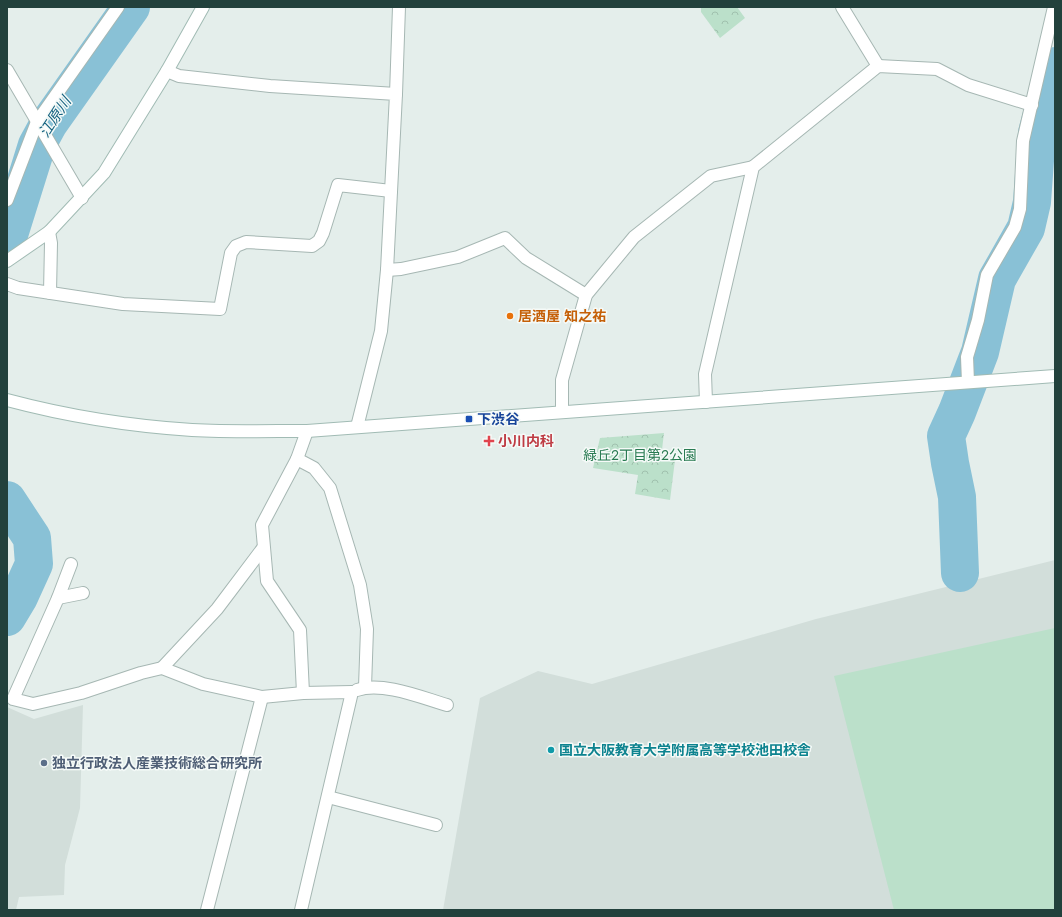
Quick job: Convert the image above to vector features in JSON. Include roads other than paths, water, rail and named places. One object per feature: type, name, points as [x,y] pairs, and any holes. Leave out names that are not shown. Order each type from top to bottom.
[{"type":"street","points":[[7,200],[42,130],[118,7]]},
{"type":"street","points":[[7,261],[49,232],[104,173],[167,71],[203,7]]},
{"type":"street","points":[[357,427],[381,331],[387,270],[399,7]]},
{"type":"street","points":[[842,7],[878,66]]},
{"type":"street","points":[[968,382],[967,357],[978,320],[987,275],[1015,227],[1020,209],[1023,140],[1054,7]]},
{"type":"street","points":[[562,412],[562,380],[586,295],[634,237],[711,176],[753,167],[878,66],[937,69],[968,85],[1032,105]]},
{"type":"street","points":[[7,70],[82,198]]},
{"type":"street","points":[[167,71],[179,76],[270,86],[396,94]]},
{"type":"street","points":[[706,402],[705,374],[753,167]]},
{"type":"street","points":[[7,284],[18,288],[123,304],[220,309],[231,253],[236,246],[246,242],[312,246],[319,241],[323,234],[338,184],[391,191]]},
{"type":"street","points":[[49,232],[51,242],[50,293]]},
{"type":"street","points":[[387,270],[401,269],[458,257],[505,238],[526,258],[586,295]]},
{"type":"street","points":[[7,400],[40,409],[114,422],[192,430],[307,431],[1055,376]]},
{"type":"street","points":[[303,693],[300,630],[267,581],[262,525],[297,459],[307,431]]},
{"type":"street","points":[[297,459],[314,468],[330,488],[357,578],[367,629],[365,687]]},
{"type":"street","points":[[71,564],[58,598],[10,697],[33,704],[81,693],[141,673],[162,668],[217,609],[263,548]]},
{"type":"street","points":[[58,598],[83,593]]},
{"type":"street","points":[[162,668],[203,684],[262,697],[303,693],[352,692],[365,687],[401,690],[447,705]]},
{"type":"street","points":[[301,910],[352,692]]},
{"type":"street","points":[[207,910],[262,697]]},
{"type":"street","points":[[328,797],[436,825]]},
{"type":"waterway","name":"江原川","points":[[7,241],[37,145],[49,123],[131,7]]},
{"type":"waterway","points":[[960,573],[957,497],[946,436],[980,352],[997,279],[1026,228],[1032,202],[1037,133],[1055,66]]},
{"type":"waterway","name":"江原川","points":[[7,500],[32,538],[34,564],[19,597],[7,617]]},
{"type":"place","name":"居酒屋 知之祐","points":[[510,316]]},
{"type":"place","name":"下渋谷","points":[[469,419]]},
{"type":"place","name":"小川内科","points":[[489,441]]},
{"type":"place","name":"国立大阪教育大学附属高等学校池田校舎","points":[[551,750]]},
{"type":"place","name":"独立行政法人産業技術総合研究所","points":[[44,763]]},
{"type":"park label","name":"緑丘2丁目第2公園","points":[[640,455]]}]
